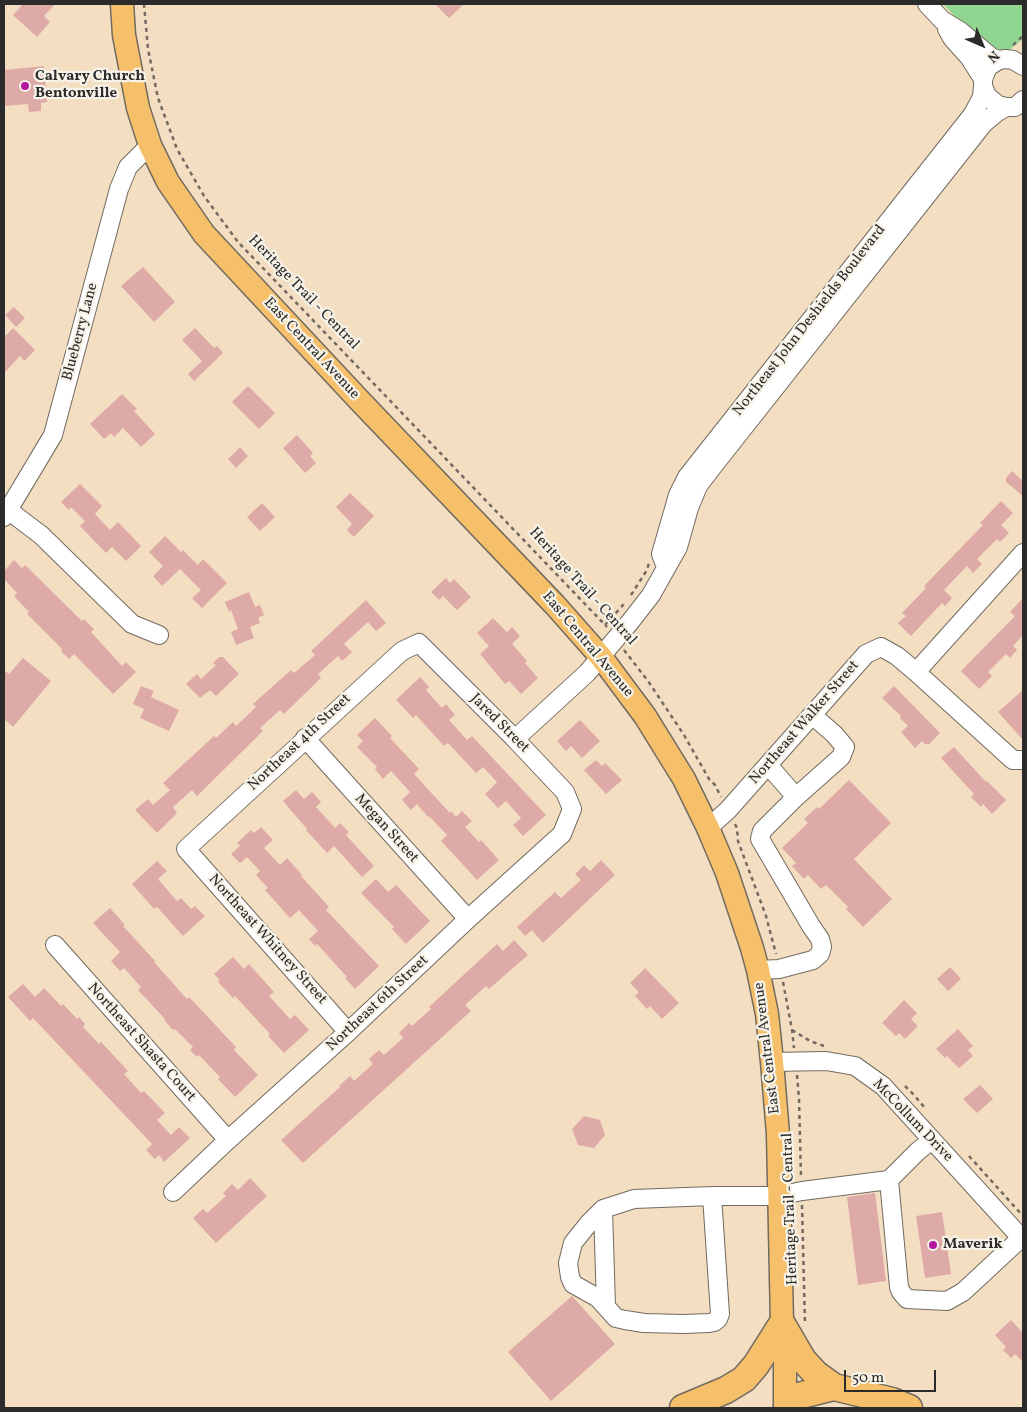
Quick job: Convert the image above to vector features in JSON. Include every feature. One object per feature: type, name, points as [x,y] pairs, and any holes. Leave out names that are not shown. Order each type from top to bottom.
[{"type":"highway","points":[[794,1325],[804,1360],[816,1374],[834,1388]]},
{"type":"highway","points":[[682,1408],[726,1390],[744,1379],[794,1325]]},
{"type":"highway","points":[[786,1400],[788,1404],[798,1396],[834,1388],[892,1401],[909,1408]]},
{"type":"main road","name":"East Central Avenue","points":[[122,4],[124,35],[138,108],[150,145],[168,182],[204,234],[602,657],[645,716],[684,779],[708,828],[728,872],[752,948],[769,970],[767,1014],[778,1134],[778,1196],[794,1325],[785,1353],[786,1400]]},
{"type":"street","points":[[927,4],[942,20],[952,38],[969,57],[983,82],[987,96],[998,105],[1017,105]]},
{"type":"street","points":[[942,20],[960,31],[991,57],[1014,60],[1023,66]]},
{"type":"street","points":[[983,82],[988,67],[1023,50]]},
{"type":"street","name":"Northeast John Deshields Boulevard","points":[[666,567],[661,554],[678,496],[687,476],[973,114],[982,97],[983,82]]},
{"type":"street","name":"Northeast John Deshields Boulevard","points":[[515,739],[583,677],[616,640],[651,595],[678,547],[688,508],[698,486],[984,123],[996,113],[1017,105]]},
{"type":"street","name":"Blueberry Lane","points":[[6,513],[53,435],[120,189],[128,167],[150,145]]},
{"type":"street","points":[[6,513],[41,535],[132,624],[159,635]]},
{"type":"street","points":[[916,672],[1023,553]]},
{"type":"street","name":"Northeast 4th Street","points":[[186,848],[402,651],[419,643]]},
{"type":"street","name":"Jared Street","points":[[419,643],[565,792],[572,809]]},
{"type":"street","name":"Northeast Walker Street","points":[[708,828],[728,810],[866,654],[881,647],[897,656],[916,672],[1013,760],[1023,760]]},
{"type":"street","points":[[769,970],[813,960],[820,954],[822,947],[820,939],[760,838],[762,831],[796,797],[841,757],[845,747],[834,734],[812,715]]},
{"type":"street","name":"Megan Street","points":[[305,738],[468,920]]},
{"type":"street","points":[[768,765],[796,797]]},
{"type":"street","name":"Northeast 6th Street","points":[[173,1192],[562,834],[572,809]]},
{"type":"street","name":"Northeast Whitney Street","points":[[186,848],[348,1032]]},
{"type":"street","name":"Northeast Shasta Court","points":[[54,945],[228,1140]]},
{"type":"street","name":"McCollum Drive","points":[[772,1062],[826,1061],[855,1066],[883,1086],[1022,1239]]},
{"type":"street","points":[[712,1196],[720,1314],[718,1319],[709,1323],[644,1323],[616,1318],[598,1298],[573,1284],[568,1264],[573,1242],[588,1223],[603,1209],[634,1199],[712,1196],[778,1196],[802,1191],[889,1180],[932,1140]]},
{"type":"street","points":[[889,1180],[899,1286],[907,1299],[947,1301],[963,1292],[1022,1239]]},
{"type":"street","points":[[603,1209],[606,1306]]},
{"type":"path","name":"Heritage Trail - Central","points":[[144,4],[148,49],[158,98],[176,149],[204,196],[238,242],[598,618],[654,689],[684,735],[709,779],[716,785],[737,828],[738,840],[766,916],[769,970],[792,1030],[799,1099],[802,1191],[794,1325]]},
{"type":"green space","points":[[943,4],[1023,4],[1023,39],[1008,51],[996,51],[982,44]]},
{"type":"building","points":[[23,4],[55,4],[44,16],[50,22],[37,37],[13,15]]},
{"type":"building","points":[[435,4],[464,4],[449,18]]},
{"type":"building","name":"Calvary Church Bentonville","points":[[44,66],[47,102],[41,103],[41,111],[29,112],[28,104],[4,106],[4,70]]},
{"type":"building","points":[[143,267],[175,302],[154,322],[121,286]]},
{"type":"building","points":[[14,307],[25,318],[16,327],[5,315]]},
{"type":"building","points":[[13,328],[35,350],[24,361],[20,356],[4,373],[4,337]]},
{"type":"building","points":[[195,328],[214,348],[217,346],[223,353],[194,381],[188,374],[202,361],[182,340]]},
{"type":"building","points":[[248,386],[275,413],[259,429],[232,402]]},
{"type":"building","points":[[122,394],[137,409],[134,411],[155,434],[141,447],[123,428],[114,437],[111,433],[104,439],[90,424]]},
{"type":"building","points":[[297,435],[313,453],[310,456],[316,463],[305,473],[283,448]]},
{"type":"building","points":[[240,447],[248,456],[236,468],[228,459]]},
{"type":"building","points":[[1012,471],[1023,481],[1023,496],[1006,482],[1006,478]]},
{"type":"building","points":[[80,484],[102,506],[95,514],[110,530],[118,522],[141,546],[126,561],[112,547],[106,553],[80,526],[85,521],[71,507],[69,510],[61,502]]},
{"type":"building","points":[[350,493],[374,516],[354,537],[347,530],[352,524],[336,507]]},
{"type":"building","points":[[1001,501],[1013,513],[1001,525],[1009,533],[1000,542],[997,539],[977,559],[982,564],[973,573],[967,566],[944,590],[952,598],[945,606],[942,603],[911,636],[898,623],[906,616],[902,613],[926,588],[924,586],[983,525],[980,523]]},
{"type":"building","points":[[262,503],[275,517],[260,531],[247,517]]},
{"type":"building","points":[[165,536],[198,565],[203,559],[227,583],[202,608],[192,598],[201,590],[180,569],[162,586],[153,576],[163,566],[149,552]]},
{"type":"building","points":[[14,560],[22,568],[25,565],[82,621],[84,619],[94,629],[91,632],[122,666],[126,662],[136,672],[113,694],[74,654],[69,659],[61,651],[62,649],[27,614],[29,612],[14,596],[17,593],[4,579],[4,571]]},
{"type":"building","points":[[446,578],[450,583],[454,579],[471,597],[457,610],[443,596],[439,600],[431,592]]},
{"type":"building","points":[[249,592],[255,607],[260,605],[264,615],[258,618],[260,623],[250,627],[254,638],[236,645],[231,632],[238,629],[231,610],[229,612],[225,602]]},
{"type":"building","points":[[1023,598],[1023,635],[1013,646],[1017,650],[1010,658],[1006,654],[988,672],[992,676],[979,689],[961,671],[1015,616],[1010,612]]},
{"type":"building","points":[[366,600],[386,623],[376,631],[368,622],[344,644],[352,652],[342,661],[338,656],[318,674],[321,678],[284,714],[280,710],[260,728],[263,731],[197,796],[192,790],[173,807],[177,813],[157,833],[135,810],[148,799],[153,805],[170,790],[163,783],[214,736],[216,738],[233,722],[236,726],[256,707],[253,704],[291,670],[294,673],[315,655],[311,651]]},
{"type":"building","points":[[493,618],[507,632],[512,627],[520,636],[512,644],[527,661],[525,663],[538,678],[521,694],[509,681],[505,684],[480,654],[489,646],[477,633]]},
{"type":"building","points":[[219,657],[223,657],[239,674],[216,696],[210,690],[200,698],[186,684],[197,674],[201,679],[216,665],[213,663]]},
{"type":"building","points":[[23,658],[51,681],[13,727],[4,719],[4,670],[9,674]]},
{"type":"building","points":[[420,677],[429,687],[426,690],[442,708],[446,704],[455,715],[449,720],[467,740],[472,736],[546,815],[523,836],[513,825],[521,818],[506,801],[498,808],[485,794],[497,782],[483,767],[476,773],[448,743],[444,746],[416,715],[413,718],[396,700]]},
{"type":"building","points":[[141,686],[154,691],[151,697],[179,710],[169,731],[140,718],[144,709],[133,704]]},
{"type":"building","points":[[894,686],[940,733],[929,744],[925,744],[922,741],[915,748],[901,732],[908,726],[900,718],[901,716],[882,698]]},
{"type":"building","points":[[1023,690],[1023,740],[998,712]]},
{"type":"building","points":[[375,718],[392,736],[390,738],[419,769],[414,774],[450,813],[451,811],[456,817],[462,811],[472,821],[465,827],[479,842],[481,840],[499,860],[477,880],[441,841],[447,835],[417,804],[411,810],[402,800],[410,792],[391,771],[383,779],[375,769],[377,767],[357,747],[363,741],[357,735]]},
{"type":"building","points":[[580,720],[600,741],[582,758],[571,746],[566,751],[557,741]]},
{"type":"building","points":[[954,747],[986,782],[1006,800],[992,814],[983,804],[981,807],[971,797],[974,794],[941,758]]},
{"type":"building","points":[[596,760],[602,766],[605,763],[622,780],[606,794],[584,770]]},
{"type":"building","points":[[849,780],[891,823],[854,859],[892,899],[863,927],[846,909],[848,907],[826,885],[821,889],[808,875],[804,879],[792,866],[796,863],[782,848],[808,823],[804,819],[817,807],[819,809]]},
{"type":"building","points":[[296,790],[304,799],[312,792],[321,802],[316,807],[335,828],[340,823],[349,832],[346,835],[374,866],[362,877],[334,846],[327,853],[283,801]]},
{"type":"building","points":[[261,827],[273,840],[264,848],[280,865],[287,858],[329,907],[326,910],[379,966],[355,989],[345,978],[347,977],[317,944],[315,946],[309,939],[318,931],[299,910],[290,918],[265,890],[268,888],[256,875],[260,871],[247,857],[240,863],[231,854],[240,846],[237,843],[251,830],[254,833]]},
{"type":"building","points":[[601,860],[615,875],[543,943],[532,930],[525,936],[517,927],[555,892],[561,898],[581,880],[575,874],[584,865],[590,871]]},
{"type":"building","points":[[157,861],[167,871],[158,879],[177,901],[181,898],[191,909],[195,906],[205,916],[183,936],[157,907],[154,909],[132,884]]},
{"type":"building","points":[[376,879],[388,892],[396,885],[430,921],[406,944],[392,929],[394,927],[361,893]]},
{"type":"building","points":[[110,908],[154,962],[187,999],[189,997],[236,1047],[234,1050],[258,1075],[235,1097],[218,1079],[220,1077],[199,1055],[197,1057],[190,1050],[193,1047],[175,1029],[173,1030],[138,990],[141,987],[124,968],[120,971],[111,961],[120,952],[93,923]]},
{"type":"building","points":[[514,940],[528,955],[489,989],[486,986],[465,1005],[471,1011],[303,1163],[281,1140],[350,1076],[354,1081],[373,1064],[369,1059],[379,1050],[384,1055],[403,1038],[399,1033],[409,1023],[412,1026],[431,1009],[429,1007],[497,944],[503,951]]},
{"type":"building","points":[[233,957],[244,969],[249,964],[274,992],[269,996],[290,1019],[295,1015],[309,1030],[284,1053],[268,1036],[270,1034],[235,996],[233,998],[218,982],[220,980],[214,974]]},
{"type":"building","points":[[950,967],[961,979],[948,991],[937,979]]},
{"type":"building","points":[[645,968],[679,1003],[662,1019],[650,1006],[647,1009],[635,996],[639,992],[630,983]]},
{"type":"building","points":[[23,984],[35,997],[44,988],[61,1006],[63,1004],[77,1019],[79,1017],[85,1024],[83,1027],[99,1044],[101,1042],[128,1071],[124,1074],[141,1093],[144,1091],[165,1113],[157,1120],[171,1135],[179,1127],[190,1138],[164,1162],[159,1155],[155,1159],[146,1150],[152,1144],[33,1018],[30,1021],[8,997]]},
{"type":"building","points":[[904,1000],[917,1013],[911,1019],[918,1026],[905,1039],[899,1033],[896,1036],[882,1023]]},
{"type":"building","points":[[958,1029],[973,1046],[968,1050],[973,1056],[959,1068],[947,1056],[945,1058],[936,1049]]},
{"type":"building","points":[[980,1085],[993,1099],[977,1113],[963,1099]]},
{"type":"building","points":[[584,1116],[600,1120],[605,1135],[594,1148],[578,1145],[572,1129]]},
{"type":"building","points":[[250,1178],[267,1196],[216,1243],[193,1218],[203,1209],[207,1213],[226,1196],[223,1193],[232,1184],[238,1190]]},
{"type":"building","points":[[875,1193],[886,1281],[858,1285],[847,1197]]},
{"type":"building","name":"Maverik","points":[[942,1212],[951,1274],[925,1278],[916,1216]]},
{"type":"building","points":[[572,1296],[615,1344],[551,1401],[508,1352]]},
{"type":"building","points":[[1011,1320],[1023,1333],[1023,1362],[1015,1354],[1011,1358],[1003,1350],[1006,1347],[995,1335]]},
{"type":"place","name":"Calvary Church Bentonville","points":[[25,86]]},
{"type":"place","name":"Maverik","points":[[933,1245]]}]
